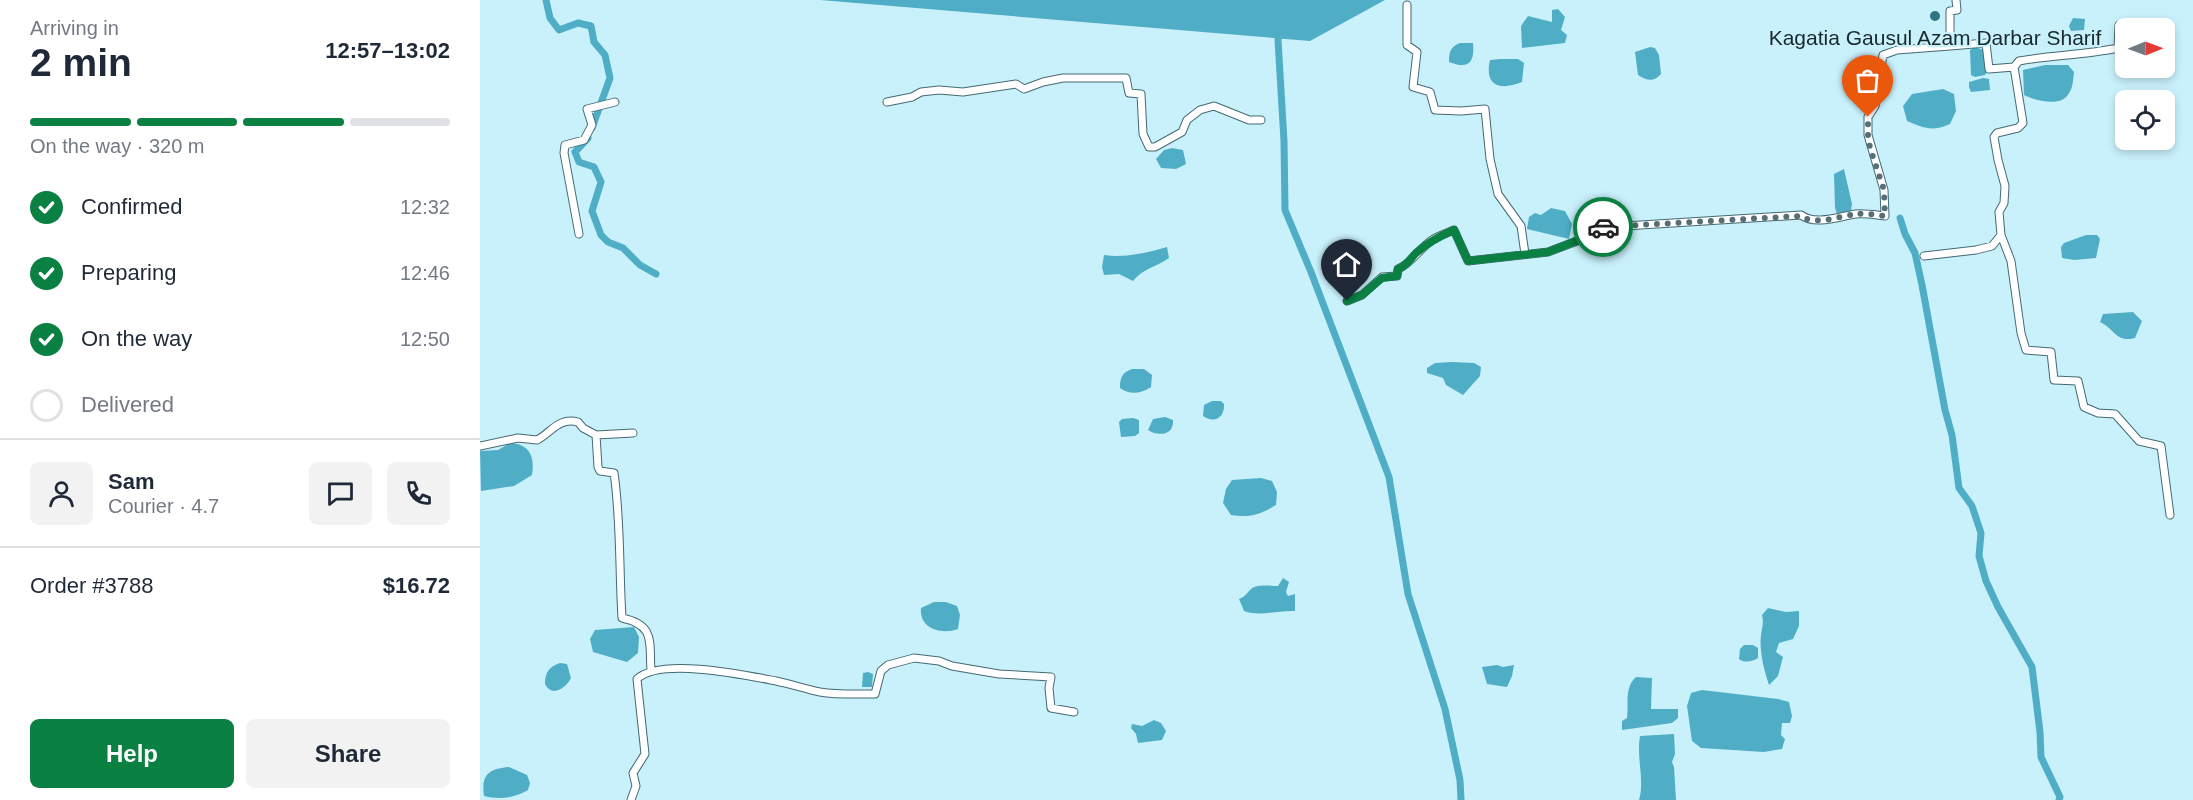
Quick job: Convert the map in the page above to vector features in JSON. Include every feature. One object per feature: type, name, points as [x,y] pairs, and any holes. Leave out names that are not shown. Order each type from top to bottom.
[{"type":"street","points":[[1950,46],[1950,12],[1957,10],[1956,0]]},
{"type":"street","points":[[1407,5],[1407,45],[1417,52],[1413,87],[1430,92],[1435,110],[1485,109],[1490,159],[1498,194],[1521,226],[1525,254]]},
{"type":"street","points":[[1347,301],[1362,295],[1382,278],[1397,276],[1398,269],[1405,267],[1415,254],[1433,239],[1454,230],[1468,261],[1548,252],[1584,238],[1593,228],[1801,216],[1814,220],[1856,214],[1885,216],[1884,190],[1868,135],[1868,117],[1875,106],[1882,55],[1897,50],[1986,43],[1989,69],[2014,67],[2019,61],[2033,58],[2115,48]]},
{"type":"street","points":[[2014,67],[2023,123],[2018,128],[1997,133],[1994,137],[2005,186],[2004,203],[1999,212],[2001,235],[2011,261],[2021,333],[2026,350],[2051,352],[2054,380],[2078,381],[2084,407],[2098,413],[2115,414],[2139,441],[2161,446],[2170,515]]},
{"type":"street","points":[[887,102],[912,97],[921,92],[939,90],[963,92],[1016,84],[1024,89],[1063,78],[1126,78],[1129,93],[1141,93],[1143,134],[1149,147],[1155,147],[1182,132],[1187,120],[1200,110],[1214,106],[1249,120],[1261,120]]},
{"type":"street","points":[[579,234],[564,153],[565,145],[584,140],[592,125],[587,109],[615,102]]},
{"type":"street","points":[[1924,256],[1992,246],[2001,235]]},
{"type":"street","points":[[480,446],[518,438],[537,440],[553,426],[569,422],[578,423],[596,435],[633,433]]},
{"type":"street","points":[[596,435],[598,467],[600,471],[614,473],[616,483],[622,618],[636,621],[645,627],[651,641],[651,670]]},
{"type":"street","points":[[631,800],[636,786],[633,773],[645,754],[637,679],[651,670],[689,668],[777,681],[823,693],[875,694],[881,671],[888,665],[914,658],[999,674],[1051,677],[1049,688],[1051,708],[1074,712]]},
{"type":"water","points":[[820,0],[1385,0],[1310,41]]},
{"type":"water","points":[[1558,9],[1565,17],[1561,30],[1567,35],[1565,43],[1522,48],[1521,26],[1528,16],[1552,22],[1552,10]]},
{"type":"water","points":[[2073,18],[2085,19],[2084,30],[2071,31],[2069,26]]},
{"type":"water","points":[[1460,43],[1473,43],[1472,59],[1466,65],[1449,62],[1451,50]]},
{"type":"water","points":[[1650,47],[1655,48],[1659,55],[1661,74],[1650,80],[1638,75],[1635,52]]},
{"type":"water","points":[[1975,47],[1984,50],[1987,72],[1985,75],[1975,77],[1971,75],[1970,50]]},
{"type":"water","points":[[1518,59],[1524,63],[1522,82],[1501,86],[1492,81],[1489,76],[1490,60]]},
{"type":"water","points":[[2045,65],[2068,65],[2074,72],[2070,91],[2063,99],[2046,102],[2024,95],[2023,70]]},
{"type":"water","points":[[1983,78],[1989,79],[1990,90],[1971,92],[1969,82]]},
{"type":"water","points":[[1943,89],[1954,94],[1956,111],[1950,124],[1928,128],[1907,121],[1903,106],[1912,94]]},
{"type":"water","points":[[1172,148],[1183,150],[1186,164],[1176,169],[1161,168],[1156,159],[1164,150]]},
{"type":"water","points":[[1844,169],[1852,204],[1851,211],[1846,216],[1837,214],[1835,208],[1834,174]]},
{"type":"water","points":[[1551,208],[1565,211],[1572,224],[1569,239],[1527,229],[1529,217],[1535,213],[1541,215]]},
{"type":"water","points":[[2086,235],[2097,235],[2100,239],[2096,258],[2074,260],[2062,258],[2061,247],[2064,243]]},
{"type":"water","points":[[1167,247],[1169,258],[1141,273],[1133,281],[1119,274],[1104,275],[1102,267],[1104,255],[1136,254]]},
{"type":"water","points":[[2133,312],[2142,321],[2135,338],[2124,339],[2100,322],[2103,314]]},
{"type":"water","points":[[1435,363],[1474,363],[1481,367],[1480,376],[1463,395],[1446,385],[1443,378],[1427,373],[1427,368]]},
{"type":"water","points":[[1132,369],[1144,369],[1152,375],[1151,387],[1135,393],[1120,388],[1122,376]]},
{"type":"water","points":[[1212,401],[1221,401],[1224,404],[1221,416],[1215,419],[1203,416],[1204,405]]},
{"type":"water","points":[[1165,417],[1173,420],[1173,425],[1168,432],[1157,434],[1148,430],[1153,419]]},
{"type":"water","points":[[1122,419],[1139,420],[1139,433],[1135,436],[1121,437],[1119,422]]},
{"type":"water","points":[[510,443],[522,446],[530,453],[533,463],[532,475],[514,486],[481,491],[480,451],[498,450]]},
{"type":"water","points":[[1261,478],[1272,481],[1277,492],[1276,505],[1255,515],[1231,515],[1223,503],[1226,489],[1232,480]]},
{"type":"water","points":[[1283,578],[1289,582],[1286,592],[1288,596],[1295,594],[1295,611],[1250,613],[1244,611],[1239,599],[1257,586],[1278,586]]},
{"type":"water","points":[[934,602],[946,602],[957,606],[960,615],[958,629],[938,631],[927,625],[921,615],[921,608]]},
{"type":"water","points":[[1768,608],[1786,612],[1799,611],[1799,626],[1793,639],[1779,643],[1776,652],[1783,657],[1778,676],[1769,685],[1761,647],[1762,615]]},
{"type":"water","points":[[634,627],[639,637],[638,653],[627,662],[593,652],[590,639],[595,630]]},
{"type":"water","points":[[1744,645],[1753,645],[1758,648],[1758,658],[1748,662],[1739,659],[1740,649]]},
{"type":"water","points":[[560,663],[567,664],[571,678],[559,690],[551,690],[545,684],[547,673],[550,668]]},
{"type":"water","points":[[1497,665],[1503,667],[1514,665],[1507,687],[1487,684],[1482,667]]},
{"type":"water","points":[[863,673],[873,674],[872,687],[862,687]]},
{"type":"water","points":[[1636,677],[1652,678],[1651,709],[1678,709],[1678,718],[1672,723],[1622,730],[1622,721],[1627,718],[1628,691]]},
{"type":"water","points":[[1702,690],[1789,702],[1792,716],[1790,723],[1782,723],[1781,735],[1785,739],[1782,749],[1764,752],[1701,748],[1692,741],[1687,706],[1691,693]]},
{"type":"water","points":[[1154,720],[1161,723],[1166,731],[1162,740],[1138,743],[1136,734],[1131,728],[1132,724],[1142,726]]},
{"type":"water","points":[[1674,734],[1675,754],[1672,762],[1676,800],[1639,800],[1641,792],[1640,736]]},
{"type":"water","points":[[509,767],[527,775],[530,783],[528,790],[506,798],[484,796],[484,782],[488,774],[496,769]]},
{"type":"waterway","points":[[546,0],[550,18],[559,30],[578,23],[591,26],[594,42],[605,55],[610,78],[592,128]]},
{"type":"waterway","points":[[1280,30],[1278,40],[1284,141],[1285,210],[1389,477],[1408,594],[1445,709],[1460,780],[1461,800]]},
{"type":"waterway","points":[[588,138],[575,152],[579,162],[594,167],[601,182],[592,211],[601,235],[608,242],[623,248],[640,265],[656,274]]},
{"type":"waterway","points":[[1900,218],[1915,253],[1922,285],[1945,410],[1952,435],[1959,488],[1972,506],[1981,533],[1979,556],[1986,581],[2032,667],[2041,757],[2060,797],[2059,800]]},
{"type":"way so far","points":[[1603,227],[1801,216],[1814,220],[1856,214],[1885,216],[1884,190],[1870,148],[1868,117]]},
{"type":"place","name":"Kagatia Gausul Azam Darbar Sharif","points":[[1935,16]]},
{"type":"route","points":[[1347,301],[1362,295],[1382,278],[1397,276],[1398,269],[1405,267],[1415,254],[1433,239],[1454,230],[1468,261],[1482,261],[1548,252],[1584,238],[1593,228],[1603,227]]}]
